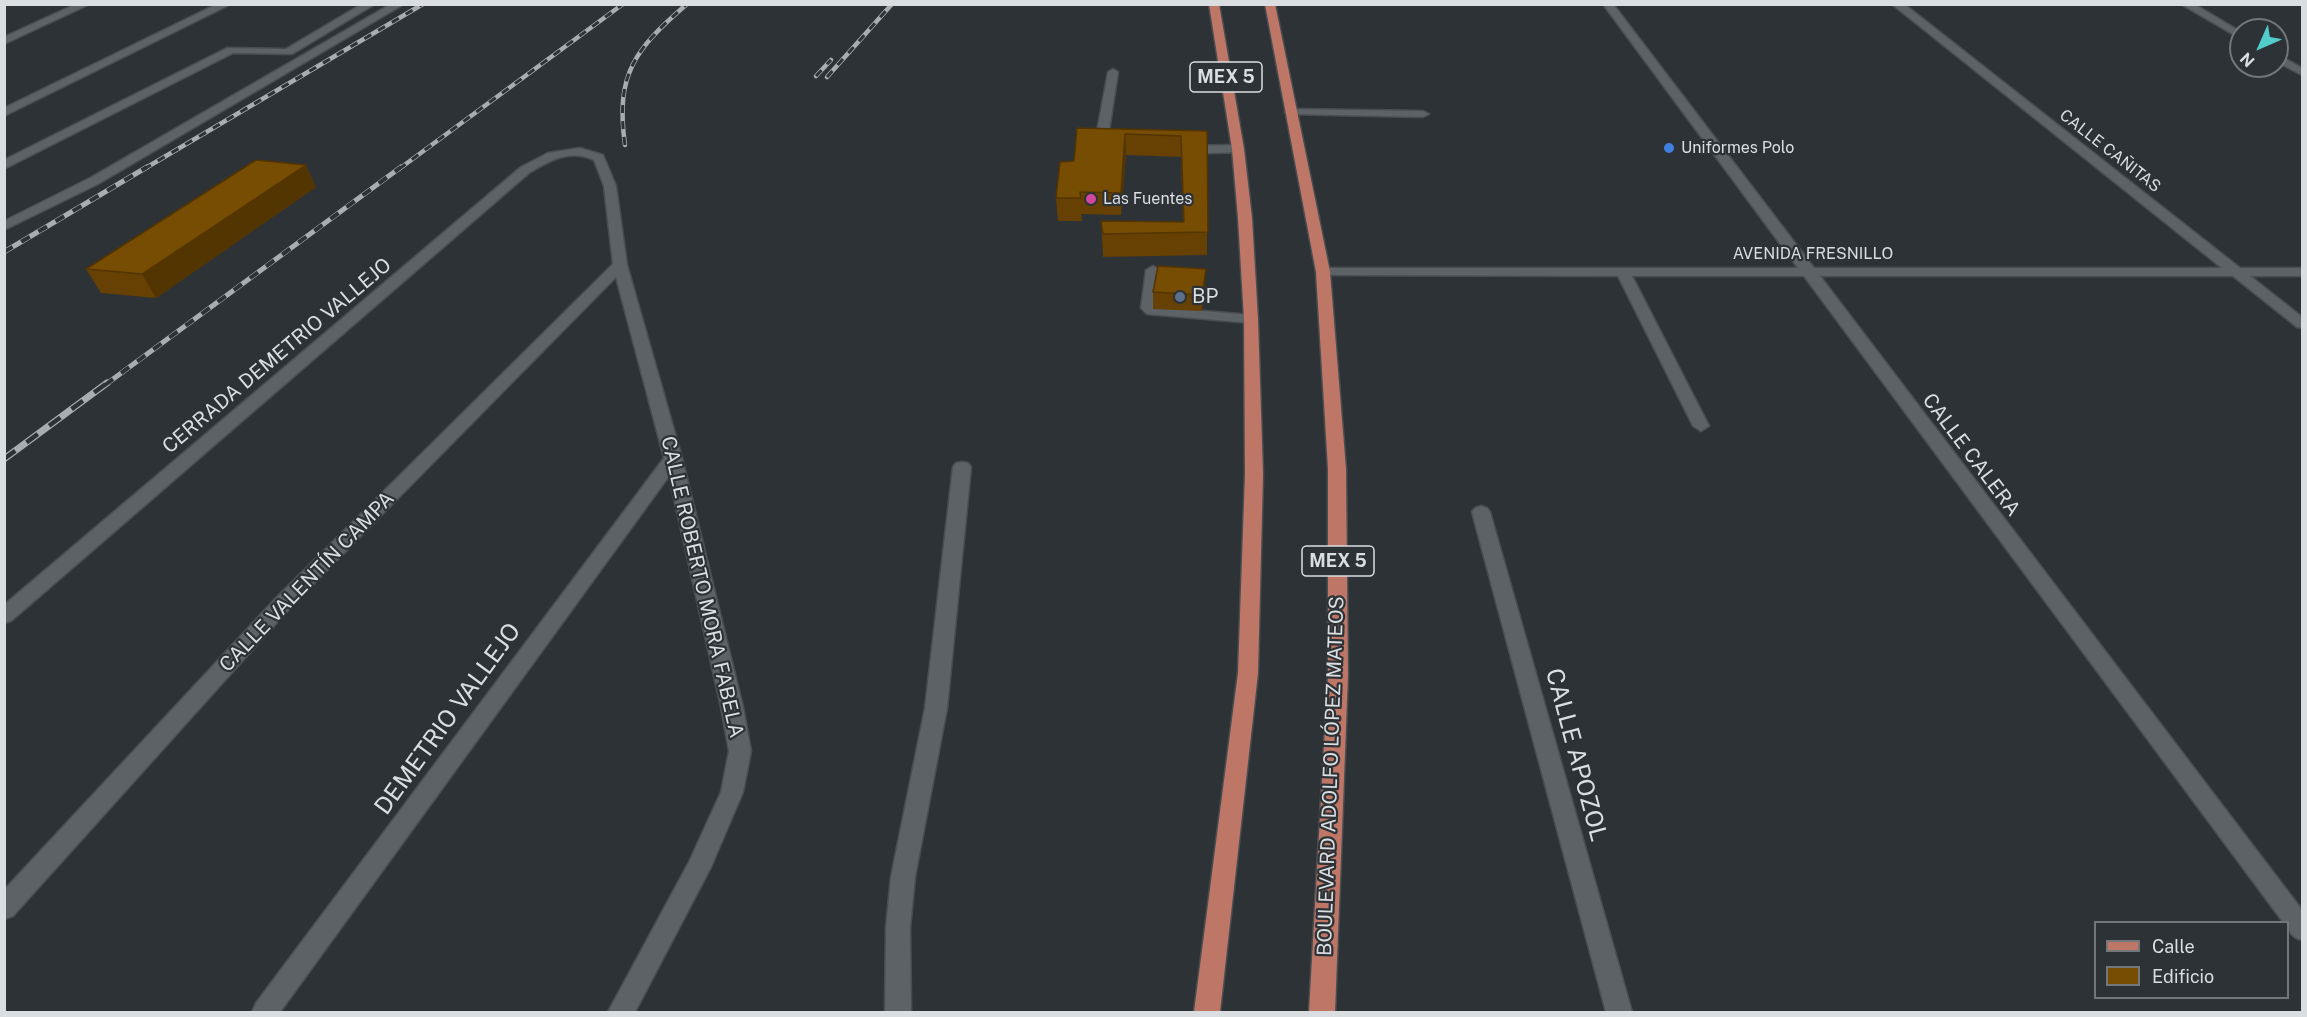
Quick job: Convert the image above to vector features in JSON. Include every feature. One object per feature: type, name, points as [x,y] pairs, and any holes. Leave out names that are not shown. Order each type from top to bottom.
[{"type":"main road","name":"MEX 5","points":[[1207,1012],[1248,673],[1254,474],[1251,319],[1238,149],[1214,4]]},
{"type":"main road","name":"BOULEVARD ADOLFO LÓPEZ MATEOS","points":[[1270,4],[1323,272],[1337,469],[1338,675],[1322,1012]]},
{"type":"street","points":[[4,41],[65,8],[85,4]]},
{"type":"street","points":[[4,113],[226,4]]},
{"type":"street","points":[[4,165],[231,50],[288,51],[370,4]]},
{"type":"street","points":[[4,226],[94,181],[399,4]]},
{"type":"street","name":"CALLE CALERA","points":[[1608,4],[2302,929]]},
{"type":"street","name":"CALLE CAÑITAS","points":[[1897,4],[2302,324]]},
{"type":"street","points":[[2186,4],[2229,29]]},
{"type":"street","points":[[2289,64],[2302,72]]},
{"type":"street","points":[[1113,72],[1102,137],[1104,142],[1111,146],[1125,148]]},
{"type":"street","points":[[1291,112],[1423,114]]},
{"type":"street","points":[[1172,150],[1238,149]]},
{"type":"street","name":"CERRADA DEMETRIO VALLEJO","points":[[4,616],[525,170],[552,156],[568,151],[586,151]]},
{"type":"street","name":"CALLE ROBERTO MORA FABELA","points":[[586,151],[599,158],[610,186],[620,265],[673,458],[730,696],[740,751],[732,792],[699,867],[621,1012]]},
{"type":"street","name":"CALLE VALENTÍN CAMPA","points":[[4,908],[283,603],[620,265]]},
{"type":"street","points":[[1153,270],[1148,308],[1152,311],[1251,319]]},
{"type":"street","name":"AVENIDA FRESNILLO","points":[[1323,272],[2302,272]]},
{"type":"street","points":[[1623,272],[1701,426]]},
{"type":"street","name":"DEMETRIO VALLEJO","points":[[265,1012],[673,458]]},
{"type":"street","points":[[898,1012],[898,928],[902,887],[936,708],[962,466]]},
{"type":"street","name":"CALLE APOZOL","points":[[1481,512],[1619,1012]]},
{"type":"building","points":[[1077,128],[1207,131],[1208,232],[1103,234],[1101,221],[1184,222],[1181,136],[1125,134],[1121,193],[1080,192],[1081,198],[1056,198],[1060,162],[1074,161]]},
{"type":"building","points":[[256,160],[306,165],[142,274],[86,269]]},
{"type":"building","points":[[1158,266],[1206,269],[1202,295],[1153,292]]},
{"type":"railway","points":[[144,169],[423,4]]},
{"type":"railway","points":[[399,169],[623,4]]},
{"type":"railway","points":[[625,145],[623,99],[633,65],[654,35],[687,4]]},
{"type":"railway","points":[[827,77],[892,4]]},
{"type":"railway","points":[[816,76],[831,60]]},
{"type":"railway","points":[[4,252],[147,167]]},
{"type":"railway","points":[[105,385],[401,167]]},
{"type":"railway","points":[[4,459],[107,383]]},
{"type":"place","name":"Uniformes Polo","points":[[1669,148]]},
{"type":"place","name":"Las Fuentes","points":[[1091,199]]},
{"type":"place","name":"BP","points":[[1180,297]]}]
